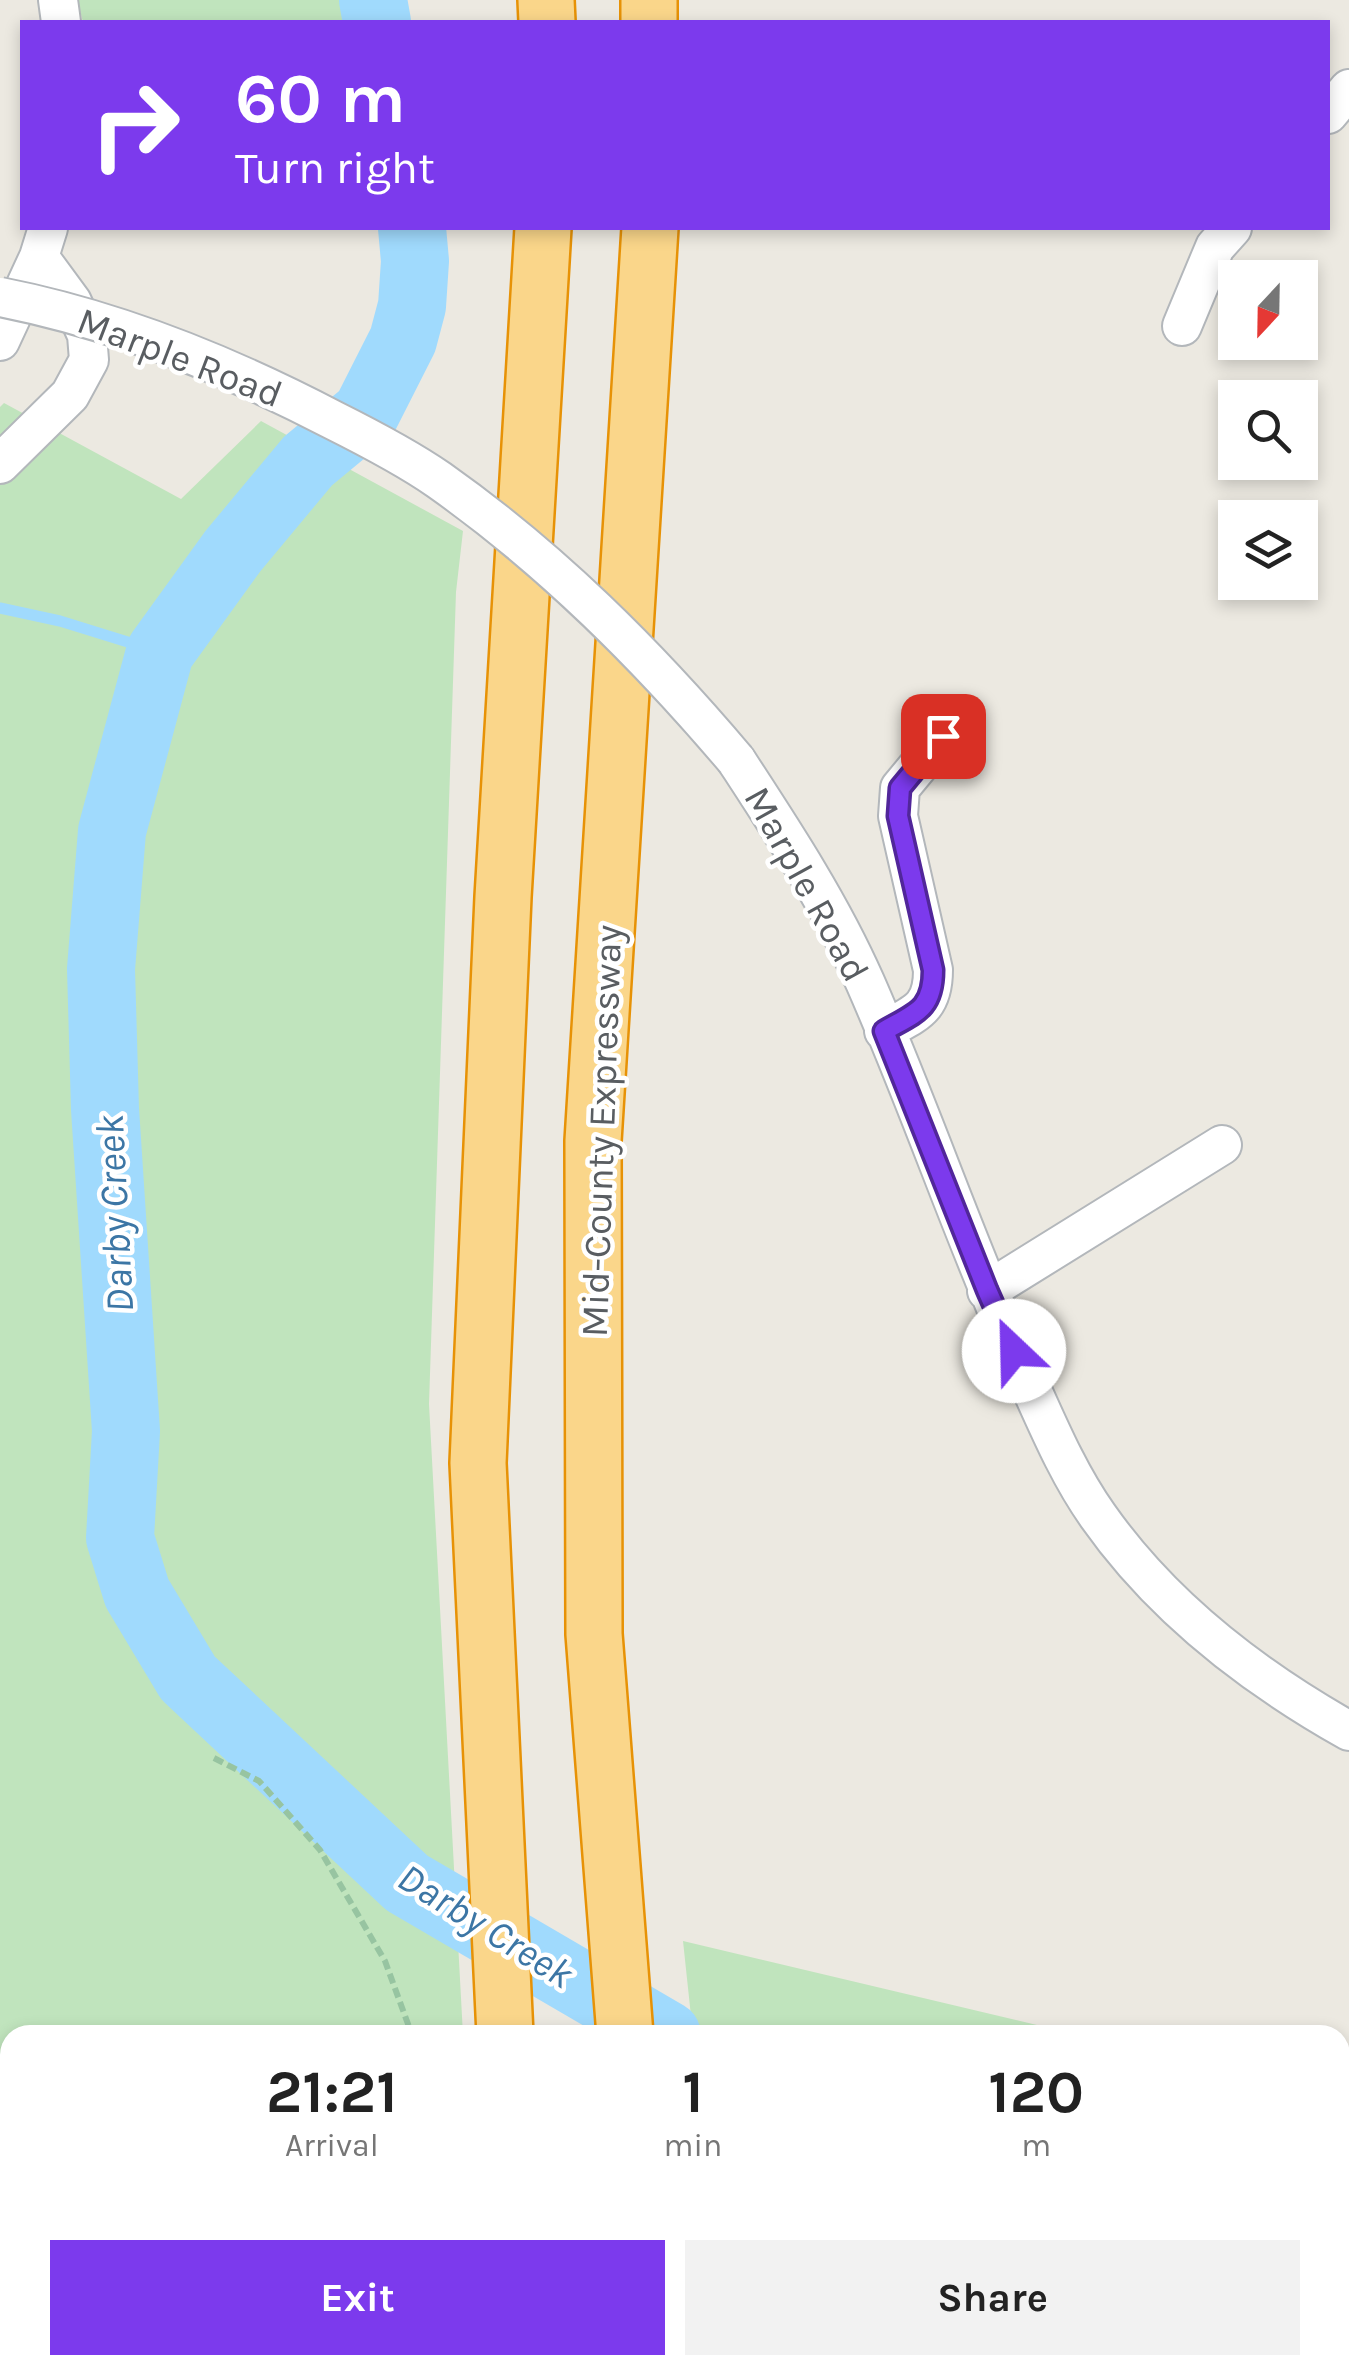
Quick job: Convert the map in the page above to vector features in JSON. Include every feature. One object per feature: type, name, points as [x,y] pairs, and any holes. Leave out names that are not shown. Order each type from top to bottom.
[{"type":"highway","points":[[505,2025],[478,1463],[504,879],[543,230]]},
{"type":"highway","name":"Mid-County Expressway","points":[[625,2025],[594,1634],[593,1142],[650,230]]},
{"type":"street","points":[[1330,112],[1349,89]]},
{"type":"street","points":[[1182,326],[1215,247],[1230,230]]},
{"type":"street","points":[[0,341],[44,242]]},
{"type":"street","points":[[0,464],[70,395],[89,360],[86,335],[44,242]]},
{"type":"street","name":"Marple Road","points":[[0,297],[108,324],[293,398],[436,478],[514,537],[636,648],[736,760],[828,908],[884,1031],[987,1290],[1055,1441],[1097,1516],[1182,1612],[1237,1660],[1299,1703],[1349,1731]]},
{"type":"street","points":[[884,1031],[925,1007],[933,992],[933,970],[898,816],[900,788],[943,736]]},
{"type":"street","points":[[987,1290],[1222,1145]]},
{"type":"path","points":[[214,1758],[259,1781],[320,1850],[386,1961],[408,2025]]},
{"type":"green space","points":[[77,0],[349,0],[354,20],[82,20]]},
{"type":"green space","points":[[4,403],[181,499],[261,421],[463,531],[456,592],[429,1404],[462,2025],[0,2025],[0,407]]},
{"type":"green space","points":[[683,1941],[1037,2025],[692,2025]]},
{"type":"waterway","name":"Darby Creek","points":[[373,0],[377,20]]},
{"type":"waterway","name":"Darby Creek","points":[[412,230],[412,306],[403,340],[366,413],[308,461],[233,551],[160,652],[112,831],[101,969],[105,1109],[126,1431],[120,1538],[137,1593],[188,1678],[407,1883],[650,2025]]},
{"type":"waterway","points":[[0,608],[60,621],[160,652]]},
{"type":"route","points":[[943,736],[900,788],[898,816],[933,970],[933,992],[925,1007],[884,1031],[1014,1351]]}]
